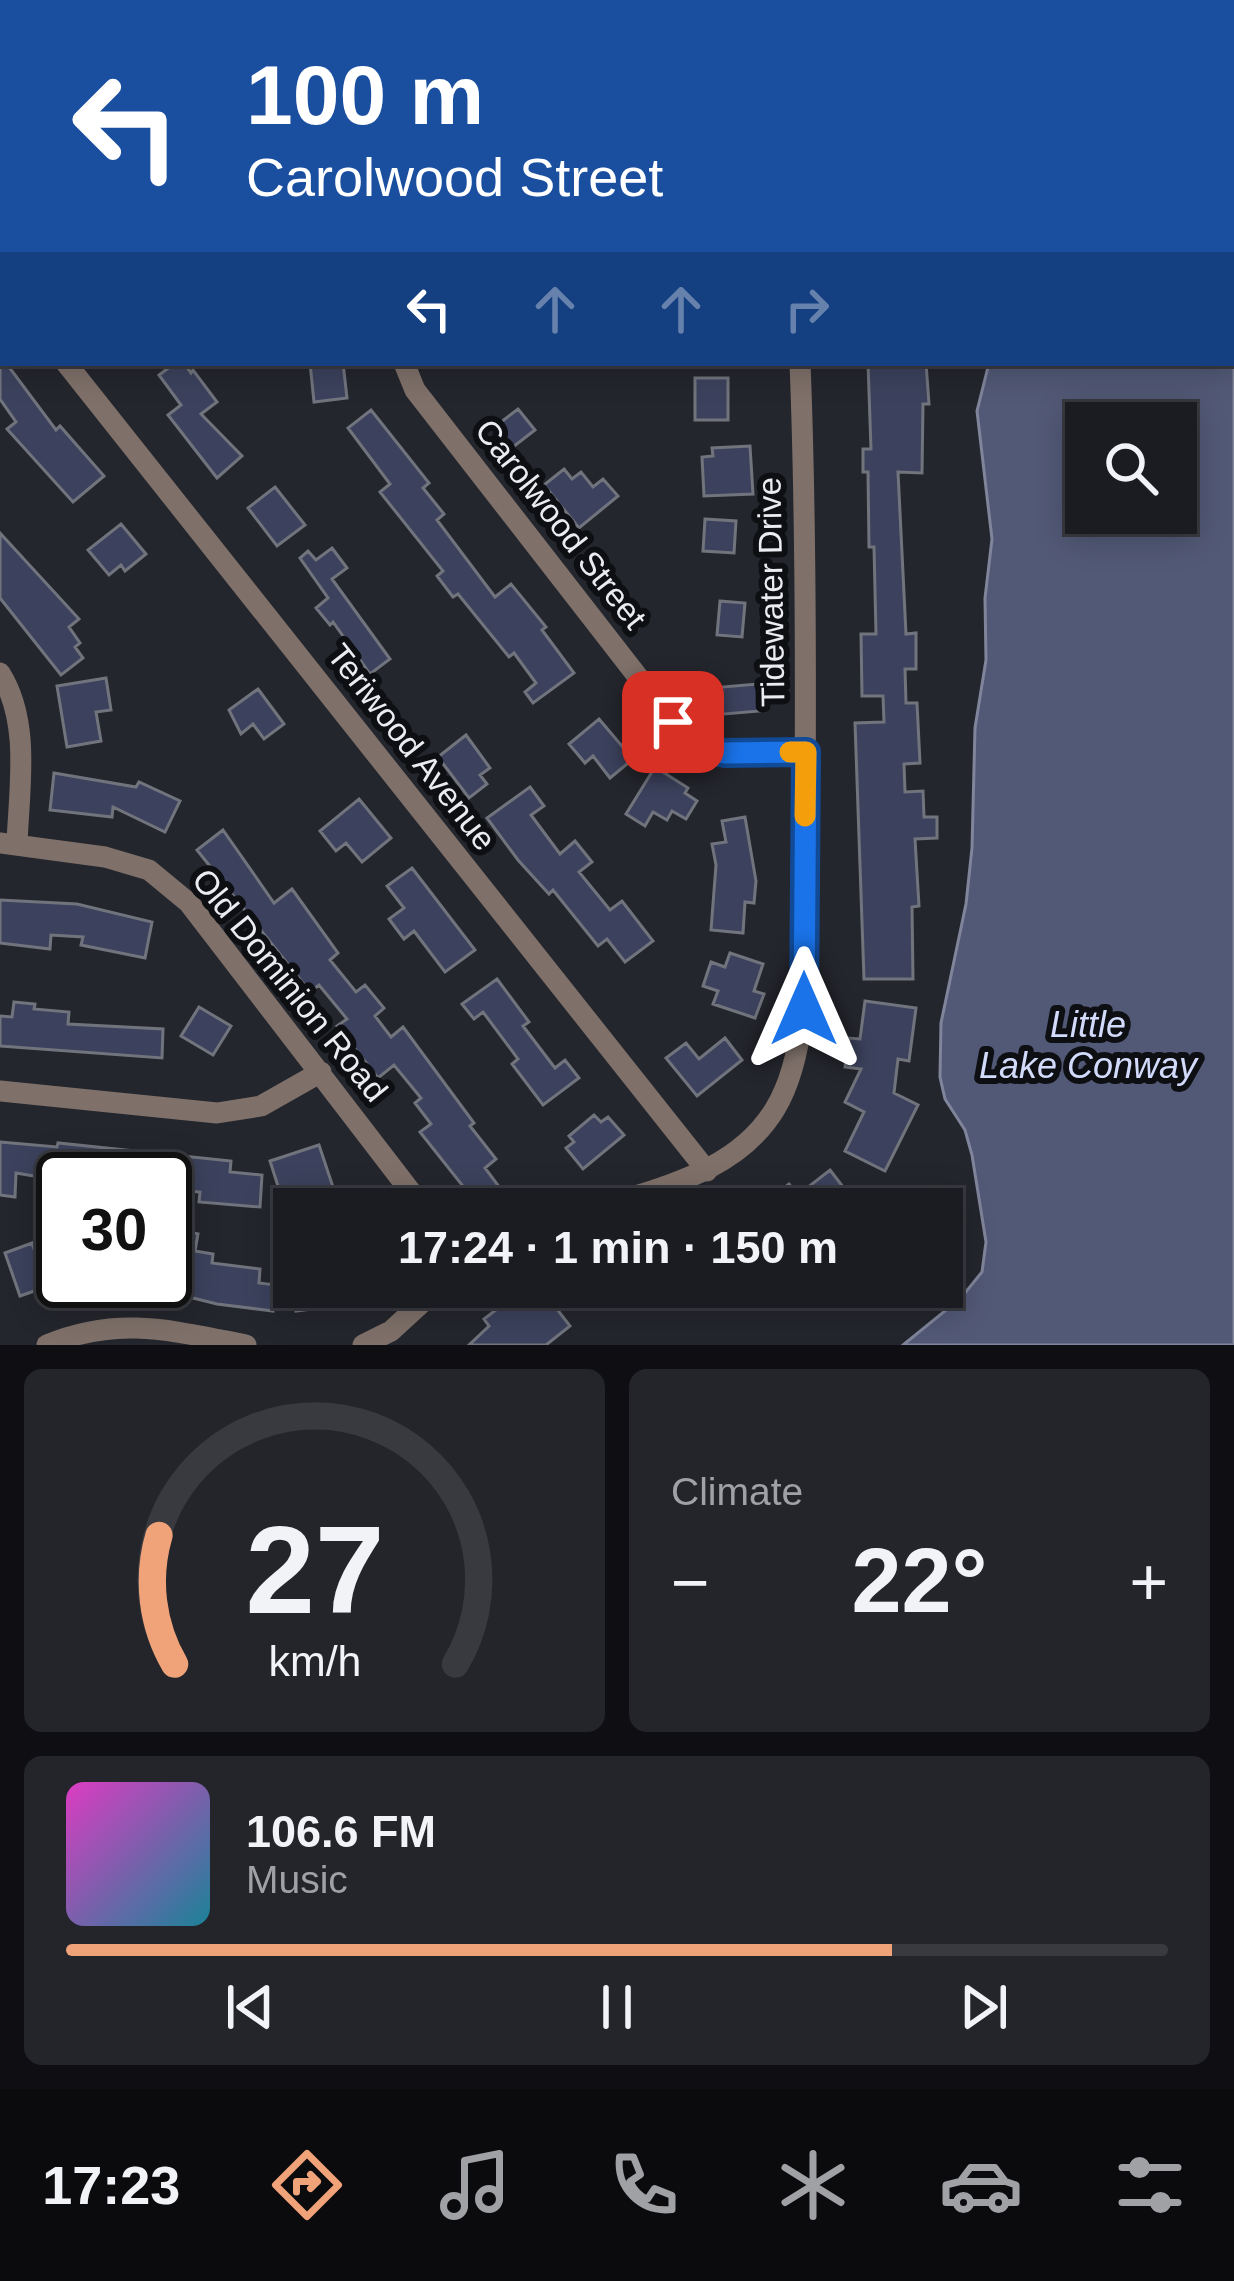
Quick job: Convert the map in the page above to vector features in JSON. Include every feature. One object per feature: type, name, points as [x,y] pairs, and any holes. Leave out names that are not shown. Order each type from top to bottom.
[{"type":"street","name":"Teriwood Avenue","points":[[68,366],[707,1172]]},
{"type":"street","name":"Carolwood Street","points":[[405,366],[415,390],[698,748],[725,753],[806,752]]},
{"type":"street","name":"Tidewater Drive","points":[[659,1188],[707,1172],[735,1152],[774,1110],[794,1061],[804,1009],[800,366]]},
{"type":"street","points":[[0,673],[10,689],[21,735],[9,843]]},
{"type":"street","name":"Old Dominion Road","points":[[9,843],[105,856],[149,870],[189,903],[408,1188]]},
{"type":"street","points":[[0,1091],[217,1113],[261,1106],[321,1072]]},
{"type":"street","points":[[363,1345],[391,1330],[416,1308]]},
{"type":"street","points":[[47,1345],[106,1326],[149,1327],[245,1345]]},
{"type":"water","name":"Little Lake Conway","points":[[988,366],[1234,366],[1234,1345],[903,1345],[949,1308],[963,1308],[963,1296],[982,1272],[986,1242],[972,1155],[965,1130],[945,1099],[940,1077],[941,1023],[966,904],[972,848],[975,728],[986,660],[985,598],[992,539],[977,411]]},
{"type":"building","points":[[0,366],[8,366],[56,430],[60,426],[104,476],[73,502],[7,429],[16,422],[0,399]]},
{"type":"building","points":[[171,366],[186,366],[217,402],[201,414],[242,456],[217,478],[168,415],[181,405],[159,375]]},
{"type":"building","points":[[310,366],[343,366],[347,398],[314,402]]},
{"type":"building","points":[[868,366],[926,366],[929,404],[923,404],[922,473],[898,472],[906,634],[916,633],[916,669],[905,669],[906,703],[917,703],[920,763],[904,764],[905,792],[923,791],[924,817],[937,817],[937,838],[915,839],[919,906],[912,907],[913,979],[864,979],[855,723],[884,722],[883,696],[862,696],[861,634],[876,634],[868,472],[863,472],[863,449],[871,449]]},
{"type":"building","points":[[695,378],[728,378],[728,420],[695,420]]},
{"type":"building","points":[[518,409],[535,430],[513,447],[496,426]]},
{"type":"building","points":[[371,410],[429,483],[423,488],[444,514],[437,520],[495,597],[511,584],[546,627],[542,630],[574,673],[533,703],[525,692],[536,683],[458,594],[453,597],[437,576],[443,571],[380,492],[390,484],[348,428]]},
{"type":"building","points":[[750,446],[753,494],[704,496],[702,457],[713,456],[712,448]]},
{"type":"building","points":[[564,469],[572,479],[581,472],[593,487],[603,479],[618,496],[579,528],[544,485]]},
{"type":"building","points":[[275,487],[305,525],[277,546],[248,508]]},
{"type":"building","points":[[705,519],[736,521],[734,553],[703,551]]},
{"type":"building","points":[[121,524],[146,554],[125,571],[121,565],[109,575],[88,550]]},
{"type":"building","points":[[0,533],[79,619],[69,627],[83,658],[61,675],[0,598]]},
{"type":"building","points":[[332,548],[347,568],[332,579],[390,659],[370,674],[333,622],[330,625],[316,608],[328,598],[300,558],[308,551],[316,560]]},
{"type":"building","points":[[720,601],[745,603],[742,637],[717,635]]},
{"type":"building","points":[[106,678],[111,710],[96,712],[101,741],[67,747],[57,686]]},
{"type":"building","points":[[757,684],[760,711],[701,716],[699,689]]},
{"type":"building","points":[[258,689],[284,724],[264,739],[253,724],[241,734],[229,710]]},
{"type":"building","points":[[599,719],[633,759],[610,778],[593,756],[585,763],[569,744]]},
{"type":"building","points":[[466,735],[490,768],[480,775],[487,784],[469,798],[438,757]]},
{"type":"building","points":[[655,767],[688,788],[685,793],[697,801],[686,819],[672,811],[667,820],[653,812],[645,826],[626,814]]},
{"type":"building","points":[[54,773],[136,787],[139,782],[180,801],[165,832],[113,807],[112,817],[50,810]]},
{"type":"building","points":[[530,787],[544,806],[531,815],[560,854],[575,841],[592,862],[579,872],[610,910],[622,901],[653,941],[625,962],[607,939],[598,946],[553,890],[549,894],[518,860],[487,818]]},
{"type":"building","points":[[359,799],[391,838],[362,862],[346,843],[336,851],[320,831]]},
{"type":"building","points":[[745,817],[756,881],[754,903],[745,902],[743,933],[711,930],[716,865],[712,844],[726,842],[722,821]]},
{"type":"building","points":[[223,830],[274,903],[292,889],[338,953],[330,960],[356,992],[365,985],[384,1008],[375,1016],[391,1037],[403,1027],[474,1123],[470,1126],[496,1159],[485,1168],[500,1188],[464,1188],[420,1132],[431,1124],[415,1103],[421,1098],[394,1065],[378,1078],[337,1026],[347,1019],[319,985],[310,992],[197,850]]},
{"type":"building","points":[[412,868],[475,950],[445,972],[414,931],[404,939],[389,919],[404,908],[387,886]]},
{"type":"building","points":[[0,900],[77,904],[152,922],[145,958],[81,945],[83,937],[51,935],[50,949],[0,943]]},
{"type":"building","points":[[730,953],[763,964],[754,991],[764,994],[755,1018],[713,1004],[718,991],[703,986],[711,962],[725,967]]},
{"type":"building","points":[[497,979],[529,1022],[523,1026],[555,1068],[565,1060],[579,1078],[543,1105],[512,1064],[518,1059],[483,1012],[474,1019],[462,1004]]},
{"type":"building","points":[[865,1001],[916,1008],[909,1061],[898,1059],[894,1093],[918,1105],[885,1171],[845,1151],[864,1112],[845,1102],[861,1069],[845,1067],[849,1038],[860,1039]]},
{"type":"building","points":[[14,1002],[69,1012],[68,1024],[163,1029],[162,1058],[0,1046],[0,1016],[12,1017]]},
{"type":"building","points":[[199,1007],[231,1026],[213,1055],[181,1036]]},
{"type":"building","points":[[725,1038],[742,1060],[697,1096],[666,1058],[686,1043],[699,1059]]},
{"type":"building","points":[[594,1115],[601,1122],[608,1117],[624,1135],[583,1169],[566,1148],[574,1142],[569,1136]]},
{"type":"building","points":[[0,1142],[144,1152],[36,1152],[36,1176],[16,1173],[15,1197],[0,1195]]},
{"type":"building","points":[[319,1145],[333,1188],[279,1188],[270,1161]]},
{"type":"building","points":[[192,1157],[231,1161],[230,1172],[262,1175],[260,1207],[199,1202],[200,1192],[192,1191]]},
{"type":"building","points":[[830,1170],[844,1188],[807,1188]]},
{"type":"building","points":[[192,1233],[198,1234],[195,1251],[213,1254],[212,1263],[260,1269],[259,1283],[273,1285],[273,1311],[192,1298]]},
{"type":"building","points":[[32,1243],[36,1290],[20,1296],[5,1253]]},
{"type":"building","points":[[498,1308],[556,1308],[570,1326],[546,1345],[469,1345],[489,1326],[484,1319]]},
{"type":"slow traffic","points":[[790,752],[806,752],[805,816]]},
{"type":"route","points":[[673,722],[698,748],[725,753],[806,752],[804,1009]]}]
